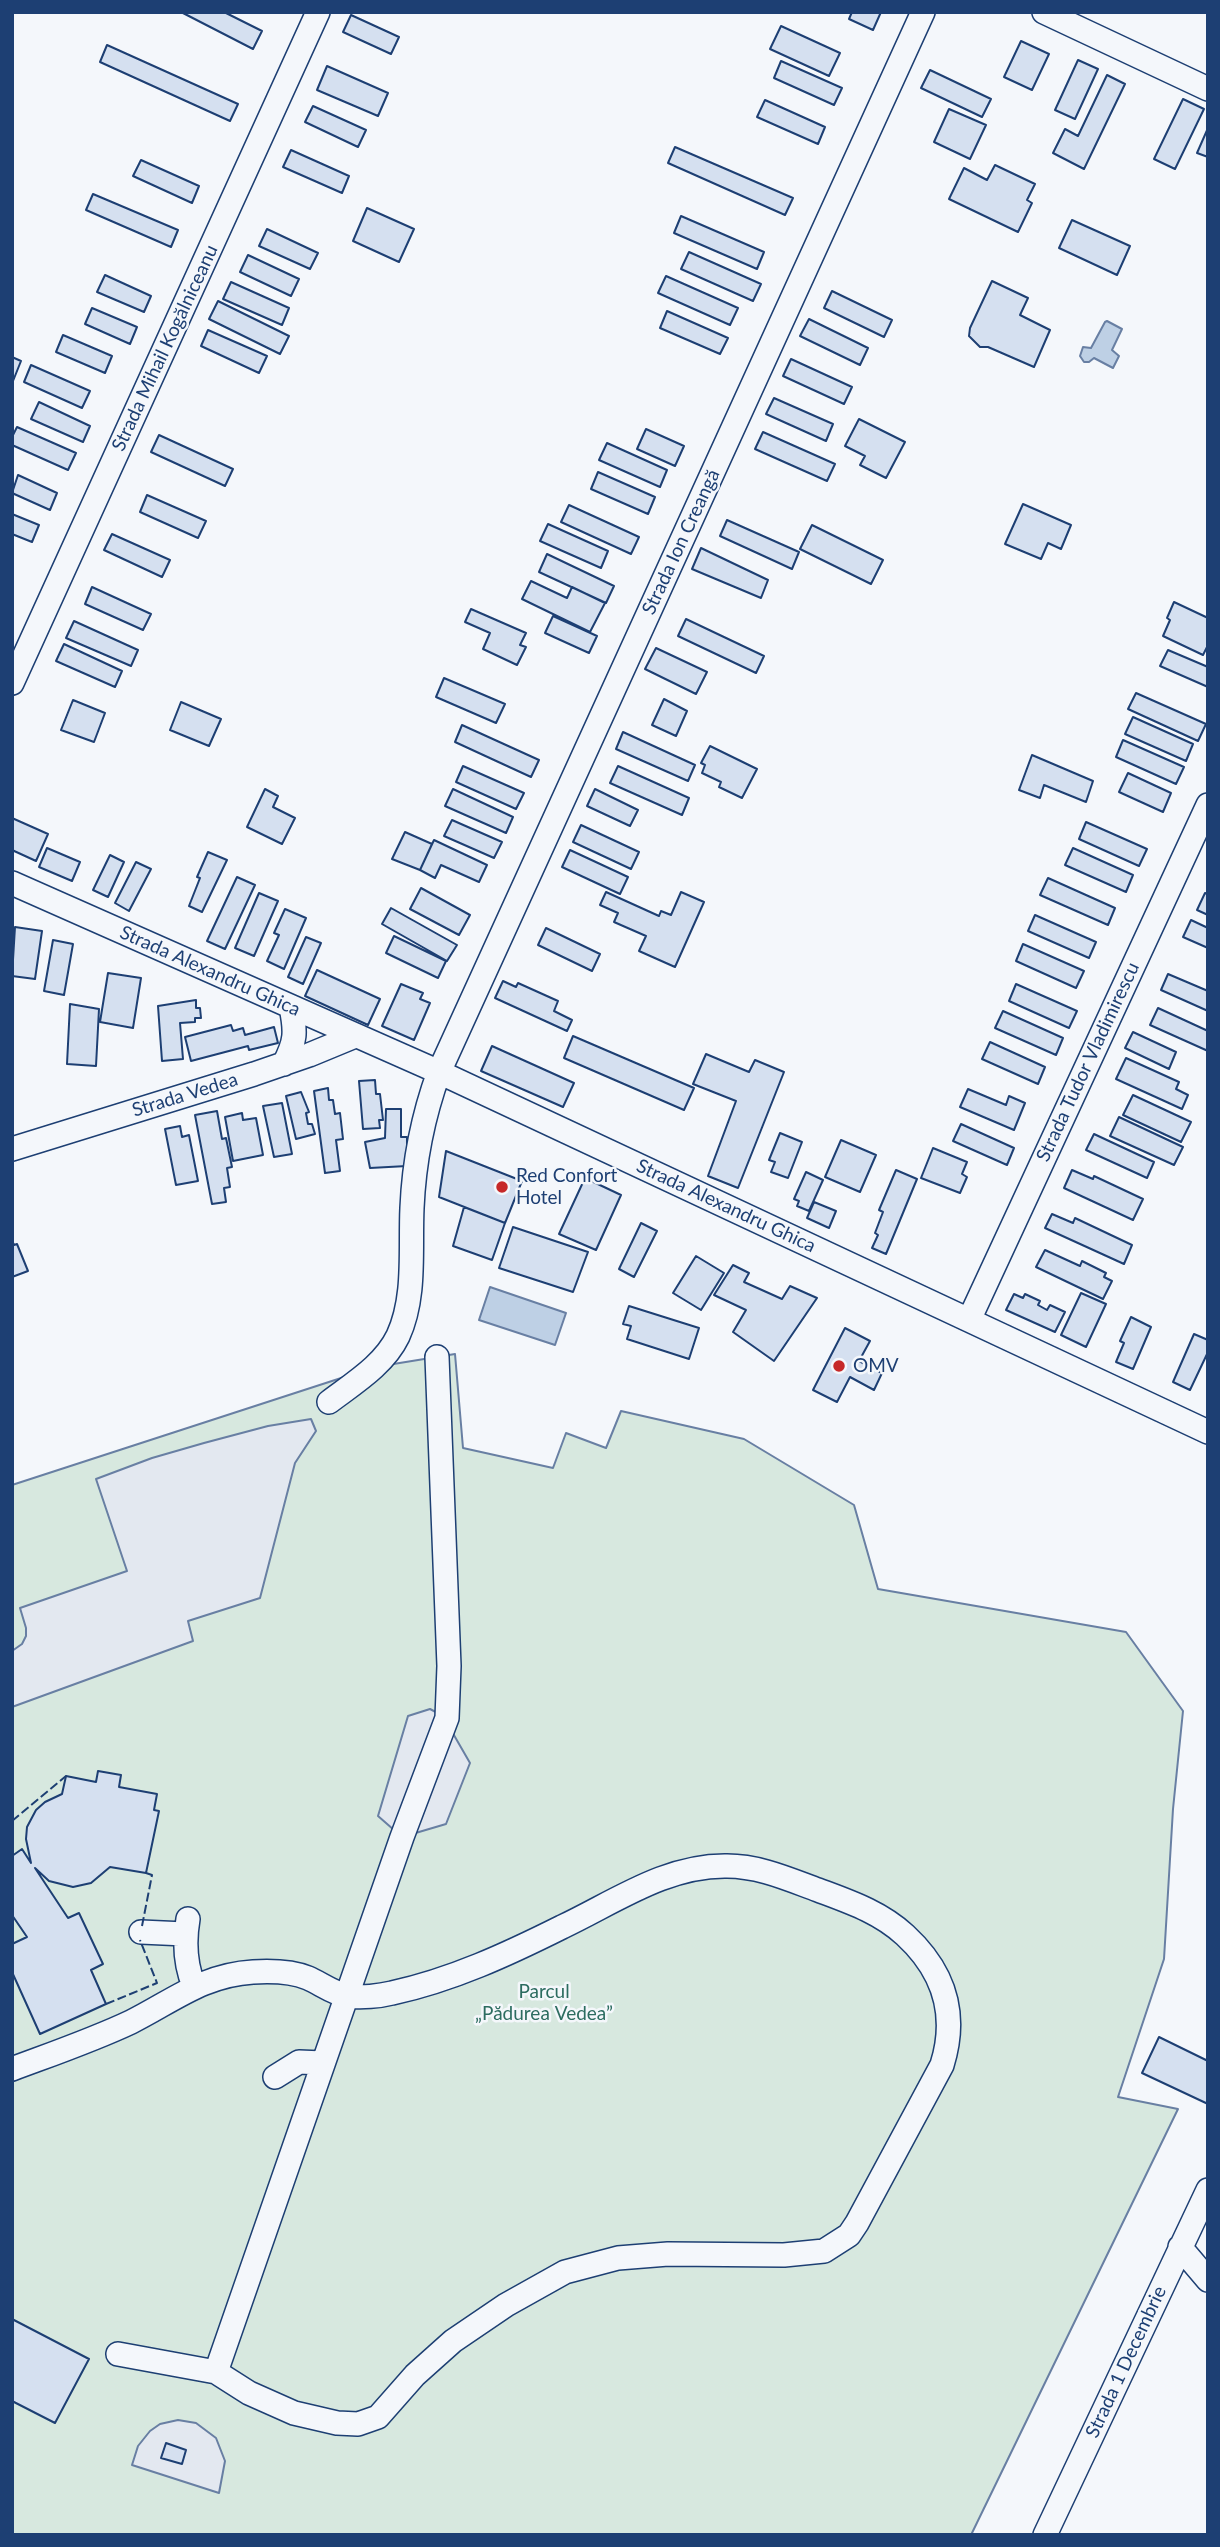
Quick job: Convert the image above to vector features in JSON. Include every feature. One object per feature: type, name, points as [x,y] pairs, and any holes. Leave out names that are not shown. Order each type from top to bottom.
[{"type":"street","name":"Strada Mihail Kogălniceanu","points":[[12,683],[318,12]]},
{"type":"street","name":"Strada Ion Creangă","points":[[329,1402],[375,1367],[390,1349],[405,1319],[409,1297],[417,1153],[426,1108],[439,1072],[923,12]]},
{"type":"street","points":[[1044,12],[1208,89]]},
{"type":"street","name":"Strada Tudor Vladimirescu","points":[[969,1320],[1208,805]]},
{"type":"street","name":"Strada Alexandru Ghica","points":[[12,883],[439,1072],[1208,1432]]},
{"type":"street","points":[[284,1063],[294,1045],[295,1027],[291,1007]]},
{"type":"street","name":"Strada Vedea","points":[[12,1149],[284,1063],[355,1036]]},
{"type":"street","points":[[216,2372],[402,1837],[447,1718],[449,1666],[437,1357]]},
{"type":"street","points":[[12,2068],[130,2022],[194,1986],[236,1974],[278,1972],[305,1977],[347,1996],[390,1994],[452,1976],[496,1959],[626,1893],[698,1868],[728,1866],[768,1871],[868,1909],[891,1922],[919,1948],[936,1972],[950,2021],[942,2065],[858,2223],[849,2235],[824,2251],[784,2255],[668,2254],[618,2258],[565,2272],[506,2305],[453,2342],[415,2375],[378,2417],[358,2424],[337,2423],[294,2413],[249,2393],[216,2372],[118,2354]]},
{"type":"street","points":[[141,1932],[187,1926],[187,1970],[194,1986]]},
{"type":"street","points":[[275,2077],[299,2062],[323,2063]]},
{"type":"street","name":"Strada 1 Decembrie","points":[[1045,2535],[1208,2190]]},
{"type":"street","points":[[1180,2247],[1208,2280]]},
{"type":"green space","name":"Parcul „Pădurea Vedea”","points":[[455,1354],[463,1448],[553,1468],[566,1433],[606,1448],[621,1411],[744,1439],[854,1505],[878,1589],[1126,1632],[1183,1711],[1173,1809],[1164,1959],[1118,2097],[1178,2109],[971,2535],[12,2535],[12,1485],[375,1367]]},
{"type":"shaded area","points":[[311,1419],[316,1431],[295,1463],[260,1598],[188,1621],[193,1641],[12,1707],[12,1651],[22,1644],[26,1636],[20,1608],[127,1571],[96,1479],[152,1458],[204,1443],[268,1426]]},
{"type":"shaded area","points":[[430,1709],[447,1718],[470,1763],[446,1824],[402,1837],[378,1816],[408,1716]]},
{"type":"shaded area","points":[[178,2420],[196,2423],[216,2438],[225,2461],[219,2493],[132,2465],[138,2446],[150,2431],[160,2424]]},
{"type":"water","points":[[1107,321],[1122,329],[1112,350],[1119,356],[1113,368],[1094,358],[1084,362],[1080,356],[1083,347],[1091,348]]},
{"type":"water","points":[[490,1287],[566,1313],[555,1345],[479,1320]]},
{"type":"building","points":[[181,12],[224,12],[262,31],[253,49]]},
{"type":"building","points":[[852,12],[881,12],[873,30],[849,19]]},
{"type":"building","points":[[351,15],[399,37],[391,54],[343,32]]},
{"type":"building","points":[[781,26],[840,53],[829,76],[770,49]]},
{"type":"building","points":[[1021,41],[1049,54],[1032,90],[1004,77]]},
{"type":"building","points":[[107,45],[238,104],[230,121],[100,62]]},
{"type":"building","points":[[1078,60],[1098,69],[1075,119],[1055,110]]},
{"type":"building","points":[[781,61],[842,88],[834,105],[774,78]]},
{"type":"building","points":[[327,66],[388,93],[378,116],[317,90]]},
{"type":"building","points":[[930,70],[991,99],[982,117],[921,88]]},
{"type":"building","points":[[1107,75],[1125,84],[1084,169],[1053,153],[1065,129],[1078,136]]},
{"type":"building","points":[[1183,99],[1204,109],[1175,169],[1154,159]]},
{"type":"building","points":[[765,100],[825,127],[818,144],[757,117]]},
{"type":"building","points":[[313,106],[366,130],[358,147],[305,122]]},
{"type":"building","points":[[949,109],[986,125],[970,159],[934,142]]},
{"type":"building","points":[[1208,128],[1208,157],[1197,153]]},
{"type":"building","points":[[675,147],[793,198],[785,215],[668,163]]},
{"type":"building","points":[[291,150],[349,176],[342,193],[283,167]]},
{"type":"building","points":[[141,160],[199,186],[192,203],[133,176]]},
{"type":"building","points":[[995,165],[1035,184],[1027,200],[1032,203],[1018,232],[949,199],[964,168],[987,180]]},
{"type":"building","points":[[93,194],[178,230],[171,247],[86,210]]},
{"type":"building","points":[[367,208],[414,229],[399,262],[353,241]]},
{"type":"building","points":[[681,216],[764,252],[757,269],[674,233]]},
{"type":"building","points":[[1072,220],[1130,246],[1117,275],[1059,248]]},
{"type":"building","points":[[267,229],[318,253],[310,269],[259,246]]},
{"type":"building","points":[[689,252],[761,284],[753,301],[681,269]]},
{"type":"building","points":[[248,255],[299,279],[291,296],[240,272]]},
{"type":"building","points":[[105,275],[151,296],[144,312],[97,292]]},
{"type":"building","points":[[666,276],[738,308],[730,325],[658,293]]},
{"type":"building","points":[[992,281],[1028,298],[1020,315],[1050,330],[1034,367],[988,347],[980,347],[969,336],[970,328]]},
{"type":"building","points":[[231,282],[289,308],[282,325],[223,299]]},
{"type":"building","points":[[832,291],[892,320],[884,337],[824,308]]},
{"type":"building","points":[[218,301],[289,336],[280,354],[209,319]]},
{"type":"building","points":[[92,308],[137,327],[130,344],[85,324]]},
{"type":"building","points":[[667,311],[728,338],[720,354],[660,328]]},
{"type":"building","points":[[809,319],[868,348],[860,365],[800,336]]},
{"type":"building","points":[[208,330],[267,356],[259,373],[201,346]]},
{"type":"building","points":[[63,335],[112,356],[105,373],[56,352]]},
{"type":"building","points":[[12,357],[21,361],[13,381],[12,381]]},
{"type":"building","points":[[791,359],[852,387],[844,404],[783,376]]},
{"type":"building","points":[[31,365],[90,391],[82,408],[24,382]]},
{"type":"building","points":[[774,398],[833,424],[826,441],[766,414]]},
{"type":"building","points":[[39,402],[90,426],[83,442],[31,419]]},
{"type":"building","points":[[859,419],[905,442],[886,478],[860,465],[865,456],[845,446]]},
{"type":"building","points":[[17,427],[76,453],[68,470],[12,445],[12,437]]},
{"type":"building","points":[[646,429],[684,446],[675,466],[637,449]]},
{"type":"building","points":[[763,432],[835,464],[827,481],[755,449]]},
{"type":"building","points":[[159,435],[233,469],[225,486],[151,452]]},
{"type":"building","points":[[607,443],[667,470],[660,487],[599,460]]},
{"type":"building","points":[[598,472],[655,497],[648,514],[591,489]]},
{"type":"building","points":[[18,475],[57,493],[50,510],[12,493]]},
{"type":"building","points":[[147,495],[206,521],[198,538],[140,512]]},
{"type":"building","points":[[1023,504],[1071,525],[1061,549],[1048,543],[1041,559],[1005,544]]},
{"type":"building","points":[[569,505],[639,537],[631,554],[561,522]]},
{"type":"building","points":[[12,514],[39,525],[32,542],[12,534]]},
{"type":"building","points":[[727,520],[799,552],[792,569],[720,536]]},
{"type":"building","points":[[548,524],[608,551],[601,568],[540,541]]},
{"type":"building","points":[[812,525],[883,560],[871,584],[800,549]]},
{"type":"building","points":[[112,534],[170,560],[162,577],[104,550]]},
{"type":"building","points":[[701,548],[768,580],[761,598],[692,569]]},
{"type":"building","points":[[547,554],[614,586],[606,603],[539,572]]},
{"type":"building","points":[[531,581],[567,598],[572,587],[605,603],[590,632],[522,599]]},
{"type":"building","points":[[92,587],[151,614],[143,630],[85,604]]},
{"type":"building","points":[[1174,602],[1208,618],[1208,645],[1203,655],[1163,636]]},
{"type":"building","points":[[471,609],[526,633],[520,645],[526,647],[517,665],[483,649],[490,633],[465,622]]},
{"type":"building","points":[[553,616],[597,636],[589,653],[545,633]]},
{"type":"building","points":[[686,619],[764,656],[756,673],[678,636]]},
{"type":"building","points":[[74,621],[138,650],[131,666],[66,638]]},
{"type":"building","points":[[64,644],[122,671],[115,687],[56,661]]},
{"type":"building","points":[[656,648],[707,672],[696,694],[645,669]]},
{"type":"building","points":[[1168,650],[1208,667],[1208,687],[1160,666]]},
{"type":"building","points":[[444,678],[505,704],[496,723],[436,697]]},
{"type":"building","points":[[1136,693],[1206,724],[1198,741],[1128,709]]},
{"type":"building","points":[[664,699],[687,711],[676,736],[652,725]]},
{"type":"building","points":[[73,700],[105,713],[94,742],[61,730]]},
{"type":"building","points":[[181,702],[221,719],[209,746],[170,730]]},
{"type":"building","points":[[1133,717],[1193,744],[1186,761],[1125,734]]},
{"type":"building","points":[[462,725],[539,760],[531,777],[455,742]]},
{"type":"building","points":[[623,732],[695,765],[688,781],[616,749]]},
{"type":"building","points":[[1123,740],[1184,767],[1176,784],[1116,757]]},
{"type":"building","points":[[710,746],[757,769],[742,798],[719,787],[721,782],[702,773],[705,765],[701,763]]},
{"type":"building","points":[[1032,755],[1093,781],[1086,802],[1044,785],[1040,798],[1019,790]]},
{"type":"building","points":[[463,766],[524,793],[516,809],[456,782]]},
{"type":"building","points":[[618,766],[689,798],[682,815],[610,783]]},
{"type":"building","points":[[1128,773],[1171,793],[1163,812],[1119,792]]},
{"type":"building","points":[[265,789],[278,796],[273,807],[295,818],[282,844],[247,827]]},
{"type":"building","points":[[453,789],[513,817],[506,833],[445,806]]},
{"type":"building","points":[[595,789],[638,810],[630,826],[587,806]]},
{"type":"building","points":[[12,818],[48,834],[36,861],[12,850]]},
{"type":"building","points":[[452,820],[502,842],[494,858],[444,836]]},
{"type":"building","points":[[1086,822],[1147,849],[1139,866],[1079,839]]},
{"type":"building","points":[[581,825],[639,852],[631,869],[573,842]]},
{"type":"building","points":[[405,832],[432,844],[420,870],[392,859]]},
{"type":"building","points":[[434,840],[487,865],[479,882],[441,865],[435,878],[420,870]]},
{"type":"building","points":[[47,848],[80,862],[72,881],[39,867]]},
{"type":"building","points":[[1073,848],[1133,875],[1126,892],[1065,865]]},
{"type":"building","points":[[570,850],[628,877],[620,894],[562,867]]},
{"type":"building","points":[[208,852],[227,860],[202,912],[189,906]]},
{"type":"building","points":[[110,855],[124,862],[108,897],[93,890]]},
{"type":"building","points":[[136,862],[151,869],[129,911],[115,903]]},
{"type":"building","points":[[237,877],[255,885],[225,949],[207,941]]},
{"type":"building","points":[[1048,878],[1115,908],[1108,925],[1040,895]]},
{"type":"building","points":[[421,888],[470,915],[459,935],[410,909]]},
{"type":"building","points":[[606,892],[659,916],[661,911],[671,915],[681,892],[704,902],[675,967],[639,951],[646,936],[614,922],[618,913],[600,905]]},
{"type":"building","points":[[259,893],[278,901],[254,956],[235,948]]},
{"type":"building","points":[[1205,893],[1208,894],[1208,915],[1197,910]]},
{"type":"building","points":[[391,908],[457,945],[447,961],[382,924]]},
{"type":"building","points":[[285,909],[306,918],[284,969],[267,961],[279,935],[274,933]]},
{"type":"building","points":[[1035,915],[1096,942],[1089,958],[1028,931]]},
{"type":"building","points":[[1191,920],[1208,928],[1208,948],[1183,937]]},
{"type":"building","points":[[15,927],[42,931],[35,979],[12,976]]},
{"type":"building","points":[[546,928],[600,954],[592,971],[538,945]]},
{"type":"building","points":[[394,936],[446,961],[438,978],[386,953]]},
{"type":"building","points":[[306,937],[321,943],[303,984],[288,977]]},
{"type":"building","points":[[53,940],[73,944],[64,995],[44,991]]},
{"type":"building","points":[[1023,944],[1084,971],[1076,988],[1016,961]]},
{"type":"building","points":[[317,970],[380,999],[368,1025],[305,996]]},
{"type":"building","points":[[108,973],[141,978],[133,1028],[100,1022]]},
{"type":"building","points":[[1168,974],[1208,991],[1208,1011],[1161,990]]},
{"type":"building","points":[[503,981],[516,987],[518,983],[558,1001],[554,1011],[572,1020],[567,1031],[495,998]]},
{"type":"building","points":[[401,984],[423,993],[420,999],[430,1003],[414,1040],[382,1026]]},
{"type":"building","points":[[1016,984],[1077,1011],[1069,1028],[1009,1001]]},
{"type":"building","points":[[196,1000],[196,1008],[200,1008],[201,1018],[195,1018],[195,1022],[180,1023],[183,1059],[162,1061],[158,1006]]},
{"type":"building","points":[[70,1004],[99,1009],[96,1066],[67,1064]]},
{"type":"building","points":[[1158,1008],[1208,1031],[1208,1051],[1150,1025]]},
{"type":"building","points":[[1003,1011],[1063,1038],[1056,1055],[995,1028]]},
{"type":"building","points":[[231,1025],[233,1031],[243,1028],[245,1035],[274,1027],[278,1043],[249,1050],[248,1046],[191,1061],[185,1037]]},
{"type":"building","points":[[1133,1032],[1176,1052],[1169,1069],[1125,1048]]},
{"type":"building","points":[[573,1036],[694,1088],[684,1110],[564,1058]]},
{"type":"building","points":[[990,1042],[1045,1067],[1038,1084],[982,1059]]},
{"type":"building","points":[[492,1046],[574,1083],[563,1107],[481,1071]]},
{"type":"building","points":[[706,1054],[749,1072],[755,1060],[784,1072],[738,1188],[708,1176],[736,1101],[693,1084]]},
{"type":"building","points":[[1126,1058],[1179,1082],[1176,1089],[1188,1095],[1182,1109],[1116,1079]]},
{"type":"building","points":[[375,1080],[376,1094],[380,1094],[383,1120],[379,1120],[380,1128],[363,1129],[359,1081]]},
{"type":"building","points":[[328,1088],[329,1100],[333,1100],[335,1114],[340,1113],[343,1139],[336,1140],[340,1171],[325,1173],[314,1091]]},
{"type":"building","points":[[968,1089],[1006,1105],[1009,1096],[1025,1103],[1014,1130],[960,1107]]},
{"type":"building","points":[[301,1092],[309,1112],[306,1113],[308,1124],[312,1124],[315,1134],[296,1139],[286,1096]]},
{"type":"building","points":[[1133,1095],[1191,1122],[1181,1142],[1123,1115]]},
{"type":"building","points":[[282,1103],[292,1154],[274,1157],[263,1106]]},
{"type":"building","points":[[386,1109],[401,1109],[401,1137],[407,1137],[407,1166],[370,1168],[365,1142],[385,1138]]},
{"type":"building","points":[[217,1111],[222,1139],[226,1138],[232,1167],[227,1168],[230,1187],[224,1188],[226,1202],[212,1204],[195,1115]]},
{"type":"building","points":[[242,1113],[243,1120],[256,1118],[263,1155],[233,1161],[225,1117]]},
{"type":"building","points":[[1119,1117],[1183,1147],[1174,1165],[1110,1136]]},
{"type":"building","points":[[961,1124],[1014,1148],[1007,1165],[953,1141]]},
{"type":"building","points":[[180,1126],[182,1137],[189,1135],[198,1181],[176,1185],[165,1129]]},
{"type":"building","points":[[780,1133],[802,1142],[788,1178],[771,1172],[775,1162],[769,1160]]},
{"type":"building","points":[[1094,1134],[1154,1162],[1147,1178],[1086,1150]]},
{"type":"building","points":[[841,1140],[876,1155],[860,1192],[825,1177]]},
{"type":"building","points":[[933,1148],[967,1162],[962,1174],[967,1177],[960,1193],[921,1178]]},
{"type":"building","points":[[446,1151],[522,1181],[505,1223],[439,1197]]},
{"type":"building","points":[[896,1170],[917,1179],[886,1254],[872,1248],[883,1212],[879,1210]]},
{"type":"building","points":[[1072,1170],[1093,1179],[1094,1176],[1143,1199],[1133,1220],[1064,1188]]},
{"type":"building","points":[[806,1172],[823,1180],[809,1211],[797,1206],[799,1201],[794,1199]]},
{"type":"building","points":[[585,1178],[621,1195],[596,1250],[559,1234]]},
{"type":"building","points":[[814,1202],[836,1211],[829,1228],[807,1218]]},
{"type":"building","points":[[464,1207],[505,1223],[492,1260],[453,1246]]},
{"type":"building","points":[[1052,1214],[1073,1223],[1075,1218],[1132,1245],[1124,1264],[1045,1228]]},
{"type":"building","points":[[641,1223],[657,1231],[634,1277],[619,1269]]},
{"type":"building","points":[[513,1227],[588,1252],[573,1292],[499,1268]]},
{"type":"building","points":[[12,1240],[14,1245],[17,1244],[28,1271],[12,1277]]},
{"type":"building","points":[[1045,1250],[1080,1266],[1082,1261],[1106,1273],[1104,1277],[1112,1281],[1103,1299],[1036,1267]]},
{"type":"building","points":[[696,1256],[724,1273],[701,1310],[673,1293]]},
{"type":"building","points":[[733,1265],[749,1273],[744,1282],[782,1299],[790,1286],[817,1298],[774,1361],[733,1332],[746,1310],[714,1295]]},
{"type":"building","points":[[1081,1293],[1106,1304],[1086,1347],[1061,1335]]},
{"type":"building","points":[[1014,1294],[1023,1298],[1025,1294],[1040,1301],[1038,1305],[1047,1310],[1050,1305],[1065,1312],[1055,1332],[1006,1310]]},
{"type":"building","points":[[629,1306],[699,1328],[689,1359],[627,1339],[631,1326],[623,1324]]},
{"type":"building","points":[[1131,1317],[1151,1327],[1133,1369],[1116,1362],[1124,1343],[1120,1341]]},
{"type":"building","points":[[845,1328],[870,1341],[859,1361],[882,1373],[874,1390],[850,1377],[837,1402],[813,1390]]},
{"type":"building","points":[[1194,1334],[1208,1340],[1208,1352],[1190,1390],[1173,1382]]},
{"type":"building","points":[[98,1771],[121,1775],[119,1787],[157,1794],[154,1810],[159,1811],[146,1873],[110,1867],[91,1883],[73,1887],[49,1881],[35,1868],[68,1918],[79,1913],[103,1964],[91,1970],[106,2004],[40,2034],[12,1972],[12,1944],[27,1937],[12,1915],[12,1856],[22,1849],[31,1863],[26,1839],[27,1827],[36,1810],[62,1794],[66,1776],[96,1782]]},
{"type":"building","points":[[1159,2037],[1208,2061],[1208,2104],[1142,2073]]},
{"type":"building","points":[[12,2319],[89,2359],[55,2423],[12,2401]]},
{"type":"building","points":[[166,2443],[186,2450],[182,2464],[161,2458]]},
{"type":"fence","points":[[12,1821],[66,1776]]},
{"type":"fence","points":[[142,1926],[152,1875],[146,1873]]},
{"type":"fence","points":[[106,2004],[157,1983],[140,1940]]},
{"type":"place","name":"Red Confort Hotel","points":[[502,1187]]},
{"type":"place","name":"OMV","points":[[839,1366]]}]
